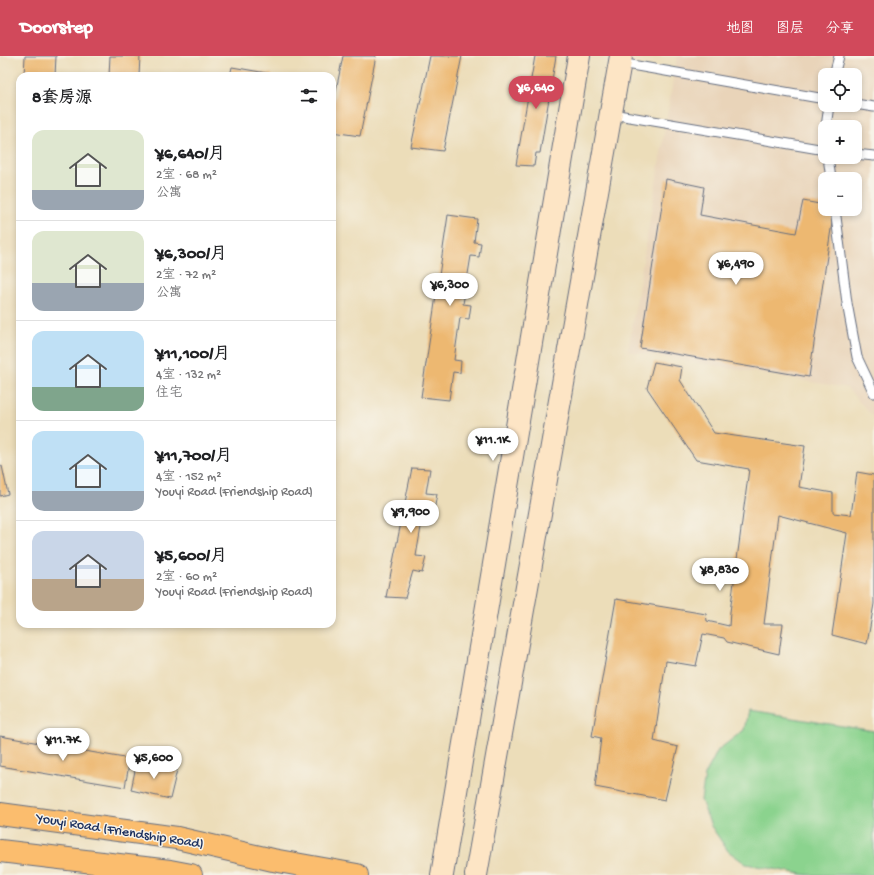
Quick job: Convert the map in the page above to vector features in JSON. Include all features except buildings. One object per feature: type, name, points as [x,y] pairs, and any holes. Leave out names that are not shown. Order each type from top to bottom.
[{"type":"main road","points":[[442,875],[578,56]]},
{"type":"main road","points":[[476,875],[621,60]]},
{"type":"main road","name":"Youyi Road (Friendship Road)","points":[[0,814],[177,838],[273,860],[357,875]]},
{"type":"main road","points":[[0,851],[170,871],[191,875]]},
{"type":"lane","points":[[836,68],[839,56]]},
{"type":"lane","points":[[621,60],[818,98]]},
{"type":"lane","points":[[862,105],[874,107]]},
{"type":"lane","points":[[612,114],[818,149]]},
{"type":"lane","points":[[862,155],[874,156]]},
{"type":"lane","points":[[836,216],[847,303],[857,357],[874,393]]},
{"type":"shaded area","points":[[677,56],[874,56],[874,418],[847,388],[628,351]]},
{"type":"green space","points":[[748,711],[874,731],[874,875],[807,875],[746,864],[728,851],[711,826],[701,800],[705,775],[718,750],[744,730]]}]
